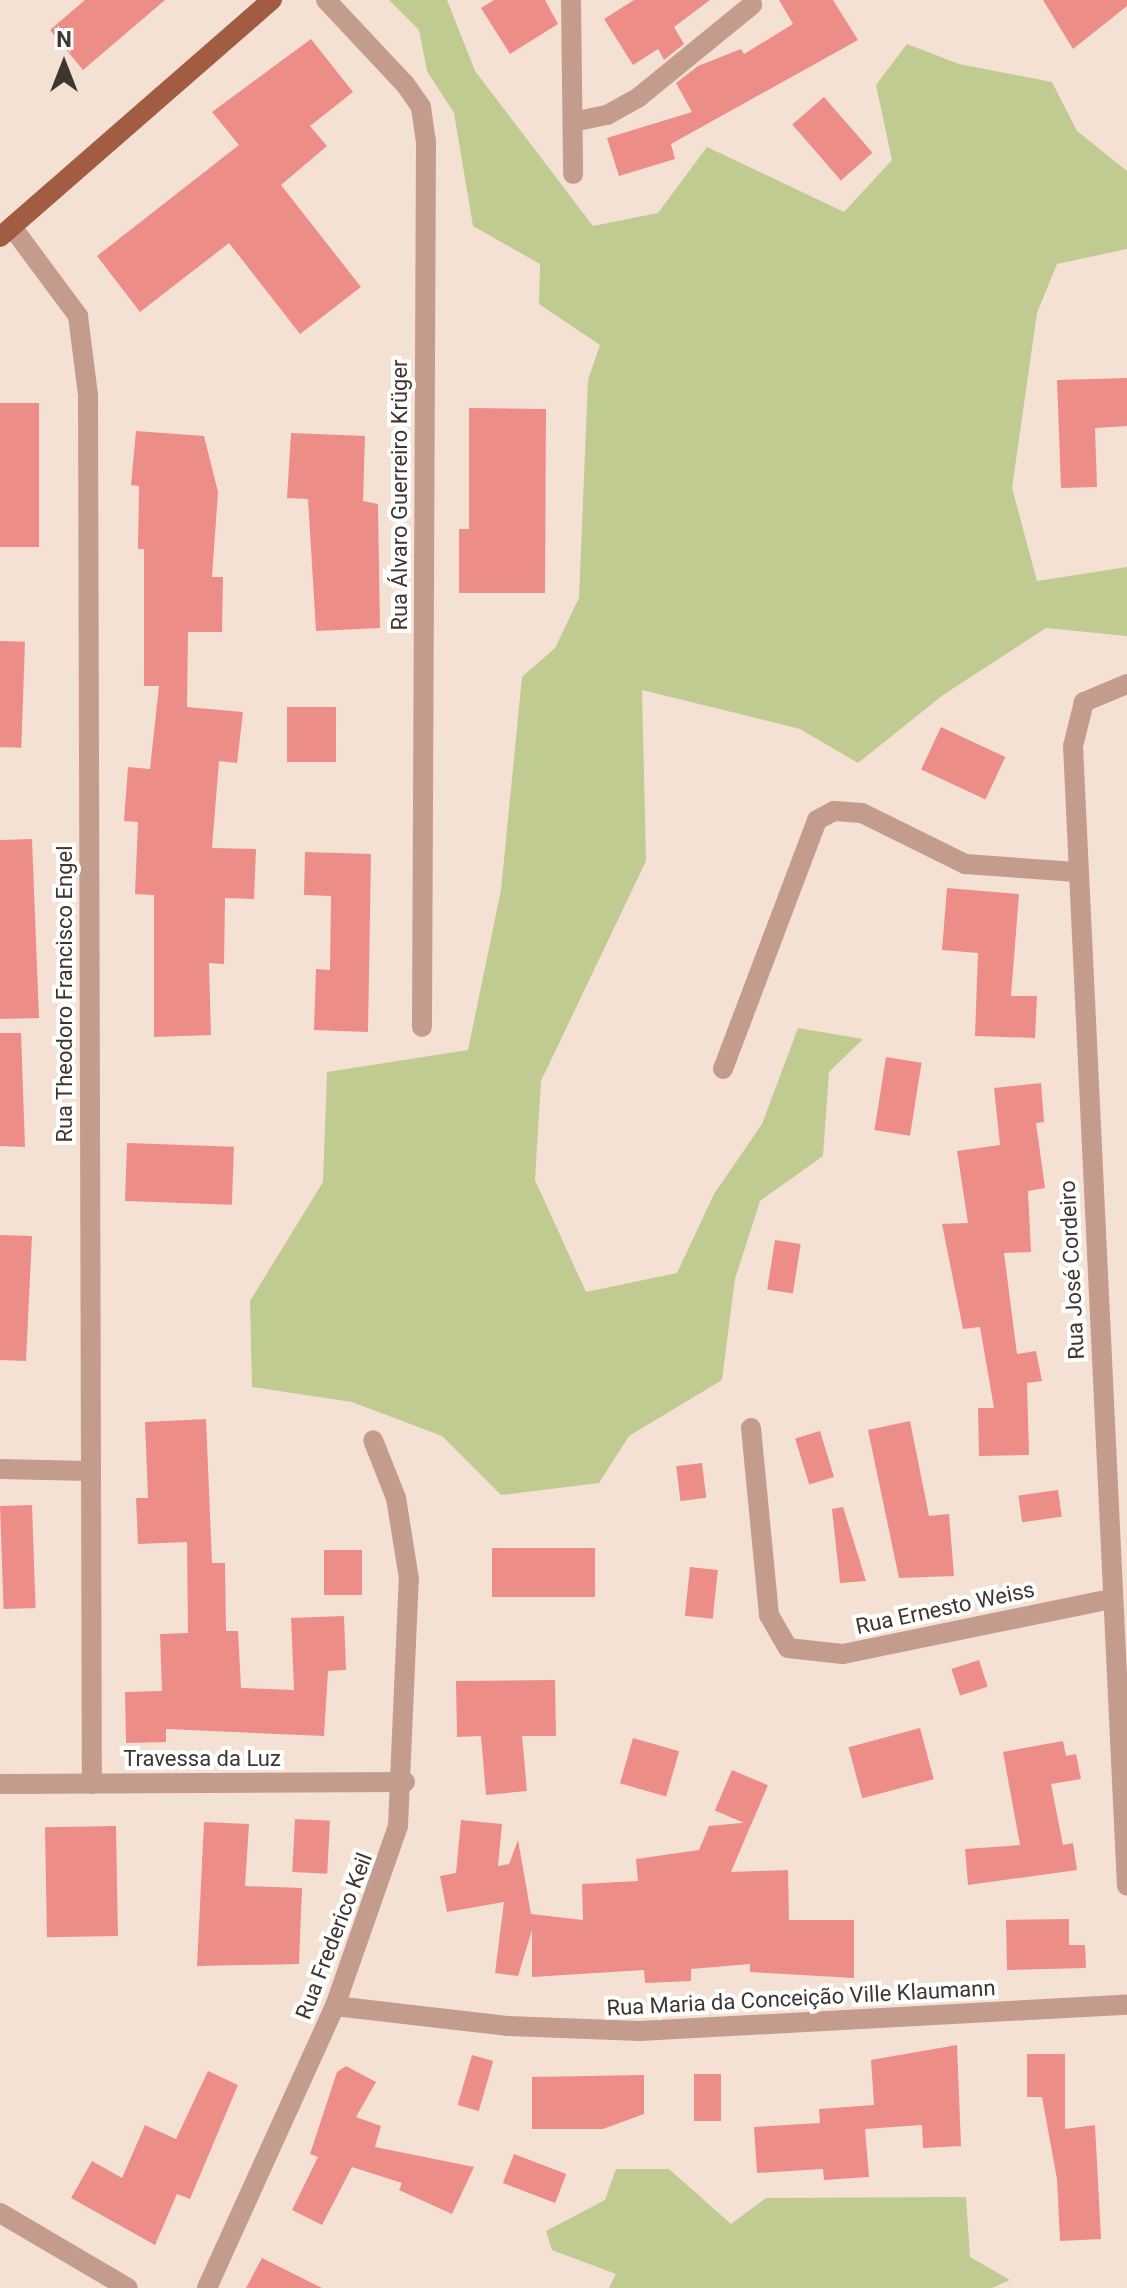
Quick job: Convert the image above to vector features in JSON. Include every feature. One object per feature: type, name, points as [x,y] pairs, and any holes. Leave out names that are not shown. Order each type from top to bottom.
[{"type":"main road","points":[[6,232],[272,0]]},
{"type":"street","name":"Rua Álvaro Guerreiro Krüger","points":[[326,0],[405,84],[421,107],[426,141],[422,1027]]},
{"type":"street","points":[[571,0],[573,174]]},
{"type":"street","points":[[573,122],[623,108],[752,5]]},
{"type":"street","name":"Rua Theodoro Francisco Engel","points":[[6,232],[78,316],[85,341],[92,1784]]},
{"type":"street","name":"Rua José Cordeiro","points":[[1127,684],[1084,702],[1076,723],[1077,872],[1118,1546],[1111,1599],[1127,1886]]},
{"type":"street","points":[[723,1069],[817,820],[834,811],[862,813],[965,864],[1077,872]]},
{"type":"street","name":"Rua Ernesto Weiss","points":[[751,1428],[769,1615],[788,1648],[843,1654],[1111,1599]]},
{"type":"street","name":"Rua Frederico Keil","points":[[207,2288],[335,2006],[390,1864],[405,1782],[407,1564],[396,1498],[373,1440]]},
{"type":"street","points":[[0,1469],[89,1471]]},
{"type":"street","name":"Travessa da Luz","points":[[0,1784],[405,1782]]},
{"type":"street","name":"Rua Maria da Conceição Ville Klaumann","points":[[335,2006],[507,2026],[640,2031],[1127,2005]]},
{"type":"street","points":[[0,2213],[128,2288]]},
{"type":"green space","points":[[389,0],[447,0],[475,71],[593,226],[658,213],[707,147],[844,212],[892,160],[876,85],[907,44],[959,64],[1052,82],[1077,131],[1127,171],[1127,249],[1057,264],[1037,313],[1012,488],[1037,581],[1127,567],[1127,636],[1046,628],[943,695],[858,763],[800,729],[642,690],[646,861],[541,1081],[535,1180],[586,1292],[677,1273],[714,1194],[762,1124],[798,1028],[863,1039],[829,1072],[823,1156],[760,1201],[735,1279],[722,1380],[629,1436],[599,1483],[501,1495],[442,1436],[352,1402],[252,1387],[250,1301],[323,1182],[327,1072],[468,1050],[501,890],[522,677],[555,648],[579,598],[588,380],[600,345],[539,304],[540,264],[473,226],[454,113],[427,71],[419,30]]},
{"type":"green space","points":[[616,2169],[669,2169],[731,2224],[766,2198],[966,2197],[970,2257],[1010,2280],[992,2288],[609,2288],[616,2274],[552,2250],[546,2231],[605,2200]]},
{"type":"building","points":[[85,0],[165,0],[83,70],[50,30]]},
{"type":"building","points":[[494,0],[545,0],[558,24],[510,54],[481,8]]},
{"type":"building","points":[[634,0],[710,0],[674,27],[684,44],[664,60],[658,49],[633,65],[604,19]]},
{"type":"building","points":[[779,0],[833,0],[858,40],[671,144],[675,159],[619,176],[607,138],[692,112],[676,83],[698,66],[741,49],[744,54],[793,24]]},
{"type":"building","points":[[1043,0],[1127,0],[1127,6],[1073,49]]},
{"type":"building","points":[[311,39],[353,92],[310,126],[327,146],[281,185],[361,287],[300,334],[229,243],[140,312],[97,256],[239,145],[212,112]]},
{"type":"building","points":[[824,97],[873,153],[841,180],[792,125]]},
{"type":"building","points":[[1127,378],[1127,426],[1095,428],[1097,487],[1061,488],[1057,380]]},
{"type":"building","points":[[0,403],[39,403],[39,547],[0,547]]},
{"type":"building","points":[[469,408],[546,409],[545,593],[459,593],[459,529],[469,529]]},
{"type":"building","points":[[136,431],[204,436],[218,492],[212,577],[223,577],[222,632],[188,632],[187,707],[243,712],[237,763],[219,761],[212,848],[256,849],[254,899],[225,898],[224,964],[209,963],[211,1035],[154,1037],[154,895],[135,894],[138,822],[124,821],[128,767],[150,769],[159,686],[144,686],[144,549],[138,549],[139,486],[131,485]]},
{"type":"building","points":[[291,433],[365,436],[363,501],[378,504],[380,628],[316,631],[308,499],[287,498]]},
{"type":"building","points":[[0,641],[25,642],[21,748],[0,747]]},
{"type":"building","points":[[287,707],[336,707],[336,762],[287,762]]},
{"type":"building","points":[[941,727],[1005,757],[985,800],[921,770]]},
{"type":"building","points":[[32,839],[39,1018],[0,1019],[0,840]]},
{"type":"building","points":[[305,852],[371,854],[368,1032],[314,1030],[316,969],[330,970],[331,896],[304,895]]},
{"type":"building","points":[[947,888],[1019,894],[1011,996],[1037,996],[1035,1038],[975,1036],[978,953],[942,950]]},
{"type":"building","points":[[0,1033],[21,1033],[25,1147],[0,1146]]},
{"type":"building","points":[[886,1057],[922,1063],[910,1136],[874,1130]]},
{"type":"building","points":[[1041,1083],[1044,1122],[1036,1123],[1045,1188],[1028,1191],[1031,1252],[1004,1253],[1017,1354],[1036,1351],[1042,1381],[1027,1383],[1029,1455],[979,1456],[978,1408],[994,1408],[980,1327],[963,1329],[942,1224],[968,1223],[957,1151],[1000,1145],[994,1088]]},
{"type":"building","points":[[127,1143],[234,1147],[232,1205],[125,1201]]},
{"type":"building","points":[[0,1235],[32,1236],[26,1361],[0,1360]]},
{"type":"building","points":[[775,1240],[801,1244],[793,1293],[767,1289]]},
{"type":"building","points":[[206,1419],[212,1563],[225,1563],[226,1631],[238,1631],[241,1688],[294,1690],[291,1618],[344,1616],[346,1670],[328,1671],[324,1736],[166,1729],[166,1742],[126,1743],[125,1692],[162,1691],[160,1634],[188,1633],[187,1542],[138,1544],[136,1498],[148,1498],[145,1422]]},
{"type":"building","points":[[910,1421],[929,1516],[949,1514],[954,1576],[899,1578],[868,1430]]},
{"type":"building","points":[[820,1431],[834,1477],[809,1485],[795,1439]]},
{"type":"building","points":[[702,1463],[706,1498],[680,1501],[676,1466]]},
{"type":"building","points":[[1058,1490],[1062,1517],[1022,1522],[1018,1496]]},
{"type":"building","points":[[32,1505],[36,1608],[4,1609],[0,1506]]},
{"type":"building","points":[[843,1507],[866,1581],[840,1583],[832,1509]]},
{"type":"building","points":[[492,1548],[595,1548],[595,1597],[492,1597]]},
{"type":"building","points":[[324,1550],[362,1550],[362,1595],[324,1595]]},
{"type":"building","points":[[690,1567],[718,1570],[713,1619],[685,1616]]},
{"type":"building","points":[[979,1660],[988,1687],[960,1696],[951,1669]]},
{"type":"building","points":[[555,1680],[556,1736],[522,1736],[527,1791],[486,1795],[481,1736],[457,1737],[456,1681]]},
{"type":"building","points":[[920,1728],[934,1779],[862,1798],[849,1747]]},
{"type":"building","points":[[633,1738],[679,1751],[666,1796],[620,1783]]},
{"type":"building","points":[[1063,1741],[1066,1756],[1076,1754],[1081,1779],[1051,1784],[1063,1845],[1073,1843],[1077,1870],[968,1885],[965,1849],[1020,1845],[1003,1752]]},
{"type":"building","points":[[732,1770],[768,1785],[751,1826],[715,1811]]},
{"type":"building","points":[[295,1819],[330,1821],[327,1874],[292,1872]]},
{"type":"building","points":[[461,1820],[502,1824],[498,1866],[509,1864],[518,1840],[531,1914],[583,1920],[582,1884],[638,1881],[636,1859],[699,1850],[709,1826],[752,1822],[731,1872],[788,1870],[789,1920],[854,1920],[854,1978],[750,1972],[750,1964],[691,1969],[691,1981],[645,1983],[644,1970],[532,1977],[532,1930],[518,1976],[495,1973],[504,1902],[447,1912],[440,1876],[456,1873]]},
{"type":"building","points":[[204,1822],[249,1824],[245,1886],[302,1888],[299,1964],[197,1966]]},
{"type":"building","points":[[116,1826],[118,1936],[47,1937],[45,1827]]},
{"type":"building","points":[[1069,1919],[1069,1945],[1085,1945],[1086,1968],[1007,1970],[1006,1920]]},
{"type":"building","points":[[957,2045],[961,2146],[923,2148],[922,2125],[865,2129],[869,2177],[824,2180],[823,2169],[757,2173],[754,2127],[820,2123],[819,2109],[874,2105],[871,2060]]},
{"type":"building","points":[[1027,2054],[1065,2054],[1065,2129],[1095,2125],[1101,2239],[1060,2241],[1057,2179],[1042,2097],[1027,2097]]},
{"type":"building","points":[[472,2055],[493,2061],[479,2111],[458,2105]]},
{"type":"building","points":[[346,2066],[376,2082],[356,2117],[381,2126],[375,2147],[474,2167],[452,2214],[399,2190],[402,2183],[352,2167],[322,2225],[292,2210],[318,2157],[310,2154],[337,2072]]},
{"type":"building","points":[[208,2071],[238,2085],[190,2199],[177,2194],[155,2245],[71,2198],[92,2161],[122,2178],[145,2125],[176,2139]]},
{"type":"building","points":[[694,2074],[721,2074],[721,2121],[694,2121]]},
{"type":"building","points":[[644,2075],[644,2114],[603,2129],[532,2129],[532,2077]]},
{"type":"building","points":[[514,2154],[566,2174],[555,2203],[503,2183]]},
{"type":"building","points":[[262,2258],[322,2288],[246,2288]]}]
